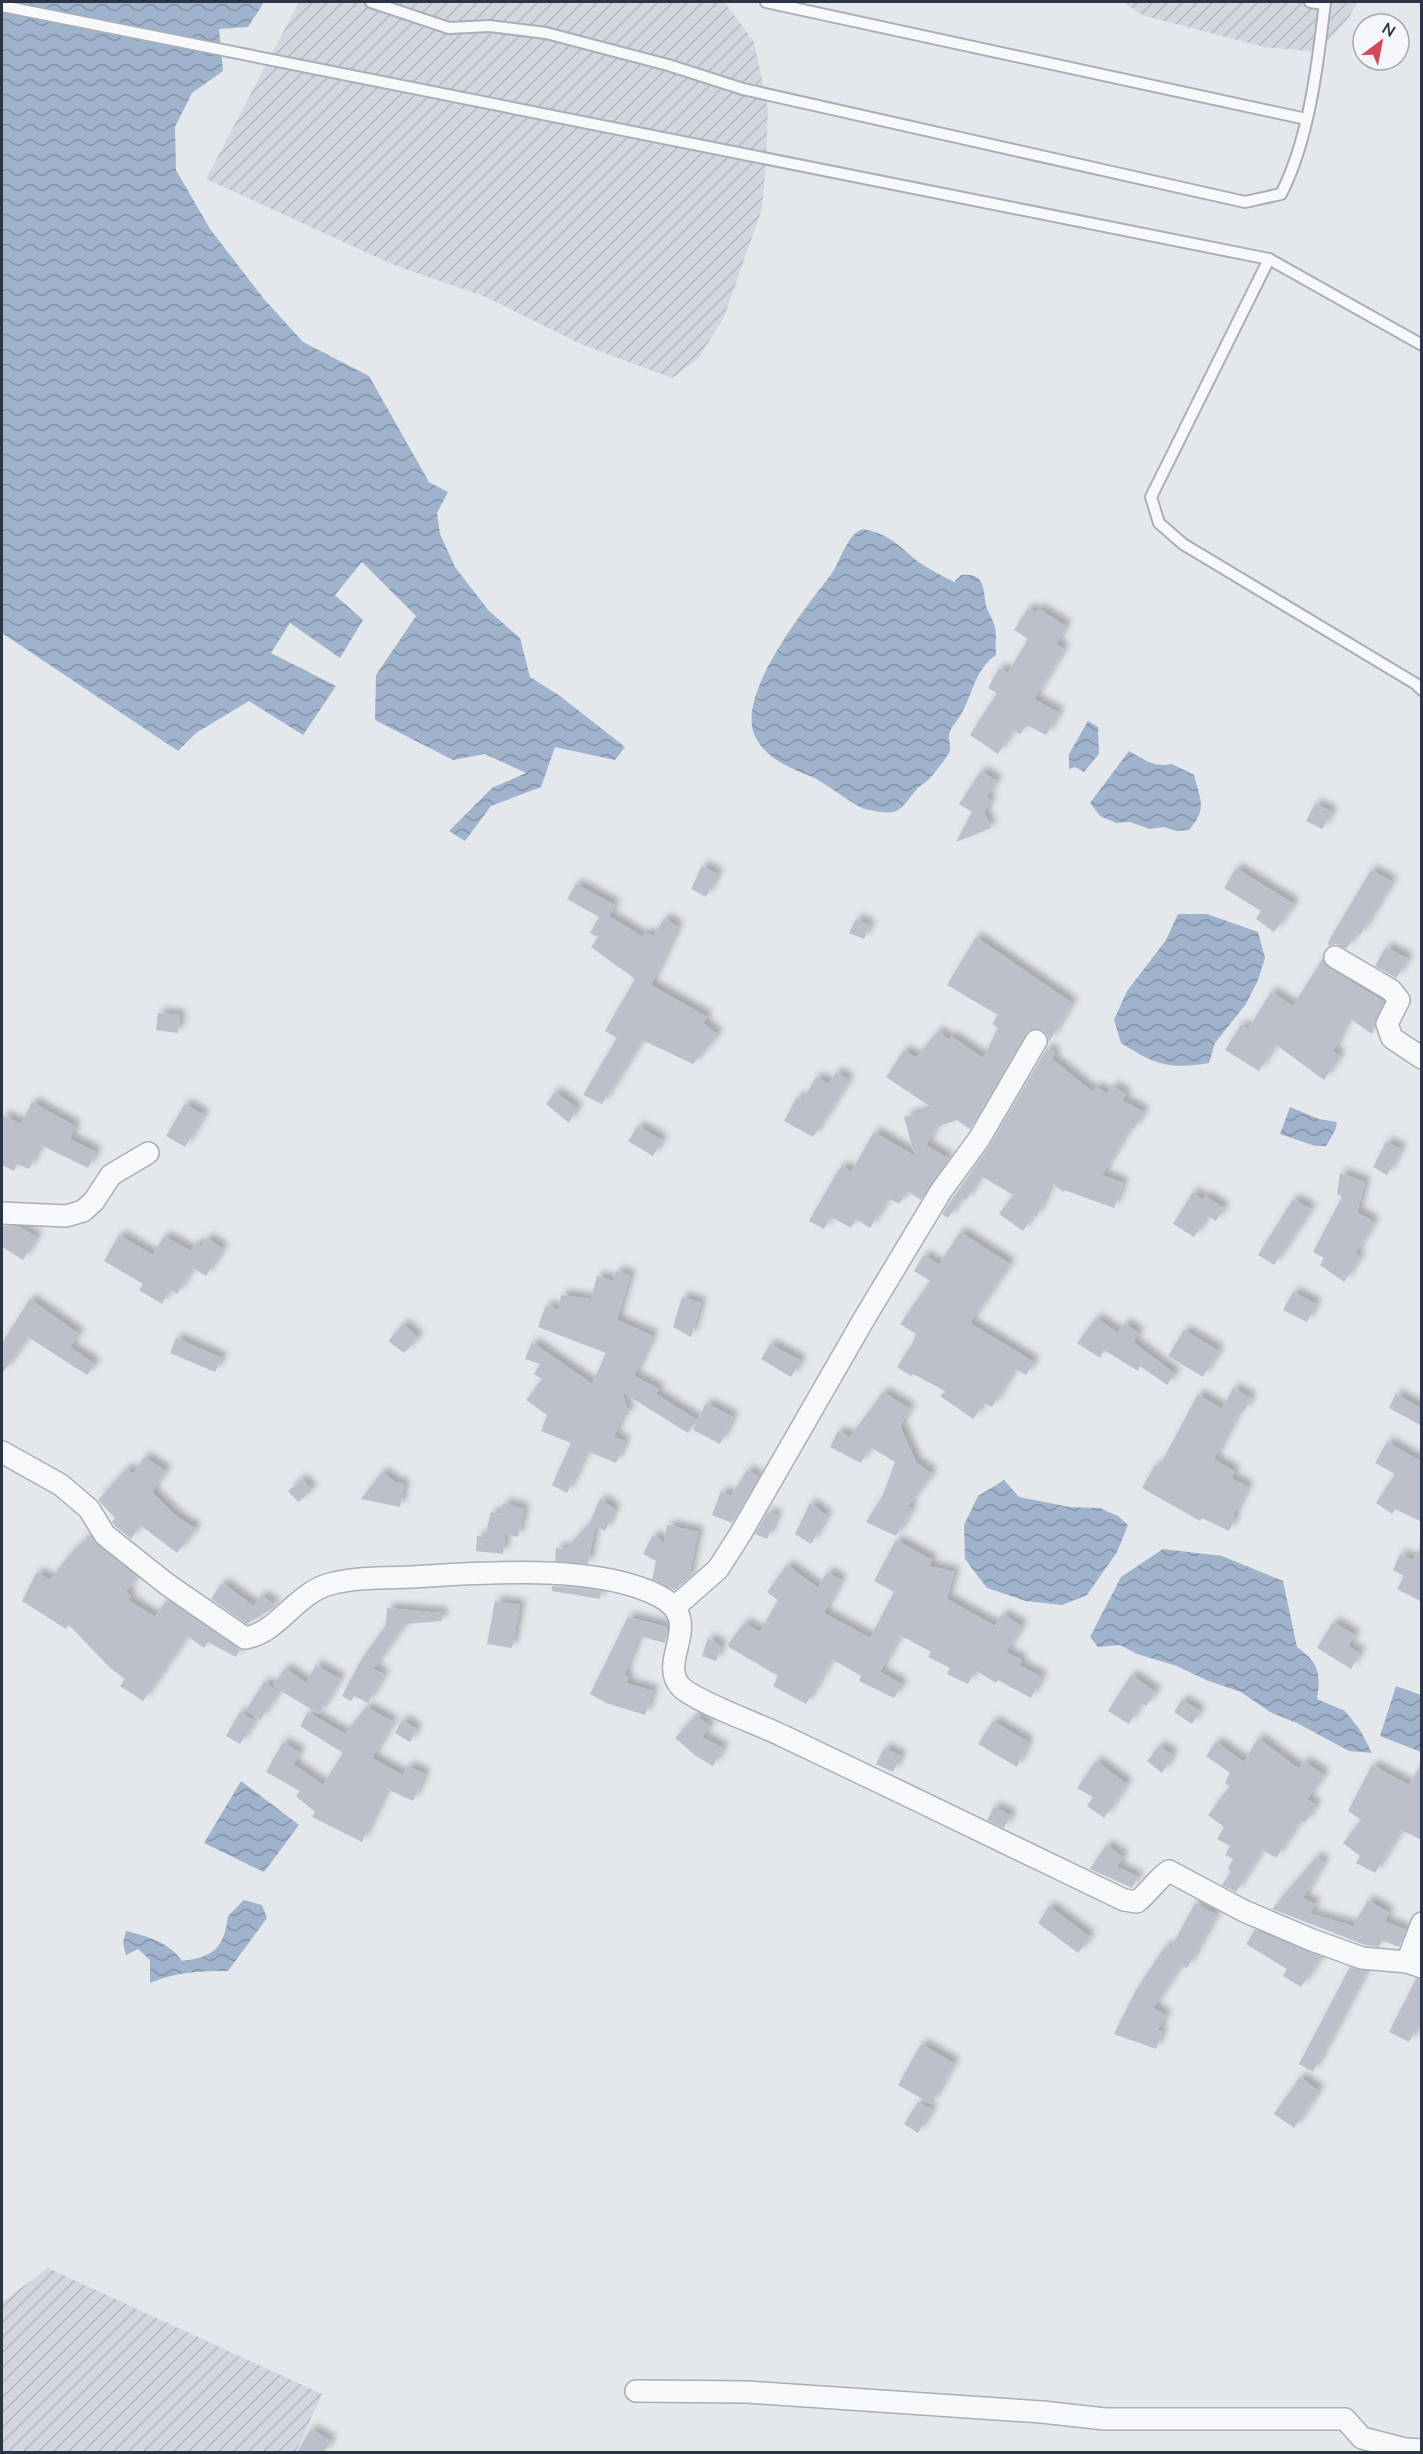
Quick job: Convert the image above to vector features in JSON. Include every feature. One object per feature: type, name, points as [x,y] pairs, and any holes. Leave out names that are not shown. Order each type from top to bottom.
[{"type":"street","points":[[1335,957],[1392,990],[1399,1000],[1387,1024],[1392,1038],[1422,1058]]},
{"type":"street","points":[[676,1606],[718,1569],[741,1533],[864,1319],[941,1191],[979,1138],[1036,1041]]},
{"type":"street","points":[[2,1213],[66,1216],[83,1211],[94,1200],[111,1175],[148,1153]]},
{"type":"street","points":[[2,1452],[61,1485],[89,1509],[105,1535],[168,1586],[245,1638],[260,1636],[303,1596],[330,1584],[381,1578],[517,1573],[574,1575],[636,1588],[657,1594],[676,1606],[681,1623],[674,1675],[681,1686],[694,1696],[782,1735],[1124,1900],[1137,1902],[1154,1888],[1163,1874],[1169,1871],[1244,1911],[1311,1940],[1362,1958],[1414,1965],[1422,1923]]},
{"type":"street","points":[[636,2391],[747,2392],[1042,2412],[1105,2419],[1345,2419],[1362,2438],[1405,2449],[1422,2450]]},
{"type":"lane","points":[[371,2],[449,28],[489,26],[546,33],[668,65],[743,89],[1245,202],[1281,194],[1292,173],[1306,119],[1324,3],[1310,2]]},
{"type":"lane","points":[[766,2],[1306,119]]},
{"type":"lane","points":[[2,6],[1269,259],[1422,345]]},
{"type":"lane","points":[[1269,259],[1151,497],[1160,523],[1183,544],[1416,684],[1422,690]]},
{"type":"shaded area","points":[[299,2],[722,2],[726,4],[754,42],[768,110],[766,164],[762,209],[724,317],[698,359],[672,378],[581,344],[486,297],[394,265],[206,179]]},
{"type":"shaded area","points":[[1123,2],[1357,2],[1349,18],[1317,52],[1264,47],[1142,15]]},
{"type":"shaded area","points":[[48,2268],[322,2394],[296,2452],[2,2452],[2,2302]]},
{"type":"water","points":[[2,2],[264,2],[248,27],[219,29],[223,71],[192,93],[175,127],[176,170],[210,229],[264,299],[303,342],[369,376],[429,482],[448,492],[437,513],[440,534],[455,567],[489,611],[520,638],[530,677],[560,696],[625,747],[615,760],[555,747],[541,787],[491,806],[465,841],[449,831],[492,788],[526,773],[485,754],[453,760],[375,720],[376,675],[416,616],[362,562],[335,595],[363,620],[340,658],[290,623],[271,653],[336,686],[303,735],[249,701],[196,733],[178,751],[2,633]]},
{"type":"water","points":[[863,529],[888,538],[932,571],[954,582],[961,575],[975,576],[979,579],[996,630],[996,655],[978,675],[960,716],[950,731],[949,753],[928,780],[901,808],[892,812],[863,808],[817,779],[780,762],[766,752],[756,738],[752,721],[754,700],[775,654],[834,570],[852,536]]},
{"type":"water","points":[[1088,721],[1098,727],[1099,754],[1084,772],[1075,767],[1069,769],[1069,754]]},
{"type":"water","points":[[1129,751],[1150,762],[1160,765],[1172,764],[1194,775],[1201,810],[1189,830],[1176,831],[1164,827],[1150,829],[1130,822],[1116,823],[1100,816],[1090,803]]},
{"type":"water","points":[[1178,914],[1207,914],[1258,932],[1265,958],[1258,980],[1246,1004],[1215,1043],[1209,1063],[1172,1065],[1143,1056],[1121,1043],[1114,1020],[1127,991],[1166,940]]},
{"type":"water","points":[[1290,1107],[1319,1119],[1337,1122],[1335,1131],[1326,1146],[1315,1146],[1280,1134]]},
{"type":"water","points":[[1004,1480],[1019,1497],[1070,1507],[1100,1508],[1118,1516],[1128,1525],[1117,1552],[1087,1595],[1062,1605],[1026,1601],[987,1588],[965,1559],[964,1525],[978,1496]]},
{"type":"water","points":[[1163,1549],[1222,1556],[1283,1581],[1297,1647],[1310,1658],[1317,1669],[1319,1682],[1317,1699],[1345,1711],[1360,1730],[1372,1753],[1349,1751],[1297,1723],[1270,1712],[1241,1692],[1206,1680],[1177,1666],[1137,1654],[1120,1645],[1098,1647],[1090,1637],[1121,1577]]},
{"type":"water","points":[[1396,1686],[1421,1695],[1421,1752],[1380,1736]]},
{"type":"water","points":[[241,1781],[299,1825],[264,1872],[204,1843]]},
{"type":"water","points":[[244,1900],[262,1905],[267,1918],[228,1971],[188,1973],[169,1976],[150,1983],[150,1960],[138,1949],[126,1955],[123,1943],[126,1931],[164,1944],[182,1961],[202,1957],[216,1949],[224,1936],[228,1916]]},
{"type":"building","points":[[1028,608],[1036,613],[1039,609],[1066,626],[1056,644],[1064,649],[1034,699],[1059,713],[1046,735],[1027,725],[1020,734],[1013,730],[998,754],[970,735],[997,693],[988,688],[999,668],[1008,673],[1028,639],[1014,630]]},
{"type":"building","points":[[981,771],[997,781],[986,797],[991,801],[984,812],[991,828],[956,842],[972,812],[959,804]]},
{"type":"building","points":[[1315,804],[1332,812],[1322,829],[1306,821]]},
{"type":"building","points":[[702,866],[718,874],[706,897],[691,889]]},
{"type":"building","points":[[1236,868],[1294,904],[1274,932],[1256,919],[1261,911],[1224,888]]},
{"type":"building","points":[[1371,870],[1392,882],[1360,935],[1357,932],[1346,949],[1336,944],[1329,946],[1328,942]]},
{"type":"building","points":[[576,884],[615,905],[609,916],[643,937],[645,933],[654,936],[664,918],[678,927],[651,985],[707,1017],[703,1023],[718,1035],[693,1064],[642,1040],[602,1104],[583,1095],[617,1038],[605,1031],[635,979],[591,947],[598,937],[590,933],[599,917],[567,899]]},
{"type":"building","points":[[856,919],[870,925],[864,939],[849,933]]},
{"type":"building","points":[[976,937],[1072,1003],[1049,1042],[1042,1030],[1030,1030],[1025,1034],[970,1129],[957,1120],[936,1127],[926,1145],[949,1159],[921,1200],[907,1191],[899,1204],[888,1198],[870,1228],[856,1219],[851,1228],[831,1217],[824,1229],[809,1221],[836,1174],[842,1166],[851,1172],[874,1132],[915,1156],[904,1117],[934,1109],[886,1077],[904,1050],[916,1058],[938,1031],[949,1040],[951,1036],[983,1058],[998,1028],[992,1024],[998,1015],[947,985]]},
{"type":"building","points":[[1386,947],[1408,959],[1396,978],[1375,966]]},
{"type":"building","points":[[1323,958],[1329,968],[1384,1002],[1372,1034],[1349,1018],[1333,1051],[1340,1056],[1324,1080],[1275,1044],[1259,1071],[1225,1050],[1241,1025],[1248,1029],[1271,992],[1293,1006]]},
{"type":"building","points":[[158,1013],[180,1015],[178,1033],[156,1030]]},
{"type":"building","points":[[1047,1048],[1055,1053],[1052,1059],[1093,1092],[1096,1087],[1107,1094],[1112,1086],[1126,1094],[1122,1100],[1144,1112],[1134,1129],[1130,1127],[1102,1175],[1123,1183],[1114,1208],[1064,1190],[1063,1192],[1052,1183],[1036,1217],[1033,1215],[1023,1231],[999,1214],[1013,1195],[981,1176],[966,1200],[962,1198],[948,1218],[942,1214],[990,1145]]},
{"type":"building","points":[[836,1072],[849,1080],[813,1137],[784,1121],[797,1097],[803,1100],[816,1077],[829,1084]]},
{"type":"building","points":[[555,1092],[577,1108],[569,1123],[546,1104]]},
{"type":"building","points":[[32,1102],[75,1126],[70,1139],[96,1152],[88,1168],[41,1145],[29,1169],[17,1164],[14,1171],[2,1165],[2,1115],[21,1124]]},
{"type":"building","points":[[185,1104],[204,1115],[185,1147],[166,1136]]},
{"type":"building","points":[[638,1126],[662,1140],[653,1156],[628,1141]]},
{"type":"building","points":[[1386,1142],[1401,1149],[1387,1175],[1373,1167]]},
{"type":"building","points":[[1340,1173],[1365,1182],[1357,1212],[1374,1222],[1355,1254],[1360,1257],[1344,1282],[1320,1265],[1324,1258],[1313,1252],[1342,1197],[1337,1194]]},
{"type":"building","points":[[1193,1192],[1203,1200],[1205,1196],[1224,1208],[1216,1221],[1208,1216],[1194,1237],[1173,1224]]},
{"type":"building","points":[[1293,1199],[1311,1209],[1274,1265],[1258,1255]]},
{"type":"building","points":[[3,1226],[19,1227],[37,1237],[23,1260],[2,1247]]},
{"type":"building","points":[[960,1232],[1010,1264],[970,1323],[1034,1362],[1026,1375],[1015,1369],[992,1407],[985,1403],[973,1419],[940,1396],[945,1391],[897,1367],[916,1334],[900,1324],[930,1281],[914,1271],[924,1255],[939,1265]]},
{"type":"building","points":[[119,1235],[153,1255],[164,1236],[191,1251],[197,1243],[201,1247],[207,1238],[223,1249],[206,1276],[193,1268],[177,1294],[170,1290],[162,1304],[139,1290],[143,1284],[104,1261]]},
{"type":"building","points":[[616,1271],[630,1275],[617,1320],[653,1336],[634,1376],[659,1389],[656,1394],[697,1420],[688,1433],[622,1392],[629,1414],[622,1416],[614,1437],[625,1441],[616,1463],[587,1451],[567,1493],[552,1485],[571,1443],[541,1431],[547,1415],[526,1400],[542,1379],[534,1374],[540,1364],[525,1359],[532,1342],[592,1384],[606,1353],[538,1327],[546,1305],[559,1310],[561,1295],[591,1299],[597,1276],[613,1281]]},
{"type":"building","points":[[1293,1292],[1316,1304],[1307,1322],[1283,1310]]},
{"type":"building","points":[[682,1297],[701,1303],[691,1337],[673,1327]]},
{"type":"building","points":[[30,1299],[79,1334],[70,1347],[95,1364],[87,1375],[28,1337],[2,1374],[2,1343]]},
{"type":"building","points":[[1096,1318],[1118,1333],[1125,1323],[1139,1334],[1133,1342],[1175,1374],[1167,1385],[1140,1366],[1138,1371],[1104,1350],[1100,1358],[1077,1343]]},
{"type":"building","points":[[403,1324],[418,1338],[404,1353],[388,1341]]},
{"type":"building","points":[[1184,1330],[1219,1351],[1203,1377],[1168,1356]]},
{"type":"building","points":[[176,1338],[222,1358],[215,1372],[170,1353]]},
{"type":"building","points":[[770,1344],[801,1361],[791,1377],[761,1359]]},
{"type":"building","points":[[1233,1388],[1251,1398],[1244,1411],[1240,1409],[1214,1459],[1235,1472],[1231,1478],[1248,1487],[1233,1516],[1235,1518],[1229,1531],[1202,1518],[1200,1521],[1142,1488],[1155,1465],[1159,1467],[1198,1394],[1222,1409]]},
{"type":"building","points":[[883,1392],[910,1409],[900,1426],[916,1462],[932,1474],[908,1506],[912,1509],[896,1536],[866,1522],[883,1495],[895,1462],[870,1447],[861,1463],[830,1447],[838,1431],[850,1437]]},
{"type":"building","points":[[1396,1394],[1422,1409],[1422,1426],[1389,1408]]},
{"type":"building","points":[[706,1403],[733,1417],[720,1444],[693,1430]]},
{"type":"building","points":[[1387,1442],[1422,1462],[1422,1522],[1395,1509],[1392,1514],[1376,1503],[1395,1474],[1375,1463]]},
{"type":"building","points":[[144,1457],[166,1471],[152,1492],[176,1516],[196,1529],[177,1553],[140,1525],[131,1539],[115,1526],[112,1522],[115,1518],[98,1500],[127,1468],[133,1474]]},
{"type":"building","points":[[747,1470],[759,1477],[732,1523],[712,1515],[721,1491],[731,1496]]},
{"type":"building","points":[[382,1472],[395,1482],[404,1484],[400,1507],[361,1499]]},
{"type":"building","points":[[302,1479],[312,1490],[298,1502],[288,1491]]},
{"type":"building","points":[[600,1499],[615,1509],[605,1531],[595,1526],[588,1564],[555,1561],[556,1548],[566,1549],[590,1522]]},
{"type":"building","points":[[503,1503],[524,1509],[518,1537],[505,1534],[503,1554],[476,1551],[477,1536],[485,1537],[491,1512],[500,1514]]},
{"type":"building","points":[[810,1503],[827,1516],[811,1544],[795,1534]]},
{"type":"building","points":[[768,1512],[777,1516],[767,1539],[755,1534]]},
{"type":"building","points":[[667,1525],[698,1532],[689,1575],[692,1575],[675,1590],[652,1580],[656,1561],[643,1554],[653,1535],[664,1543]]},
{"type":"building","points":[[89,1536],[137,1577],[126,1591],[131,1596],[128,1600],[155,1617],[167,1600],[240,1649],[236,1657],[208,1642],[204,1648],[187,1636],[143,1701],[120,1686],[125,1679],[110,1668],[69,1625],[66,1629],[22,1601],[37,1572],[50,1580],[70,1554]]},
{"type":"building","points":[[896,1540],[932,1560],[929,1566],[954,1572],[947,1599],[995,1626],[1002,1614],[1022,1626],[1006,1652],[1022,1660],[1019,1665],[1042,1677],[1031,1698],[998,1680],[996,1683],[975,1670],[968,1684],[947,1674],[950,1668],[928,1657],[931,1652],[900,1635],[880,1672],[902,1684],[894,1698],[859,1681],[861,1676],[832,1659],[806,1704],[773,1686],[778,1676],[727,1646],[744,1623],[760,1632],[778,1600],[767,1592],[787,1565],[818,1588],[827,1572],[841,1580],[824,1613],[870,1638],[894,1592],[874,1581]]},
{"type":"building","points":[[1422,1545],[1422,1602],[1397,1589],[1404,1576],[1393,1570],[1400,1554],[1413,1560]]},
{"type":"building","points":[[222,1583],[254,1606],[261,1595],[276,1606],[247,1624],[211,1599]]},
{"type":"building","points":[[552,1586],[601,1591],[600,1599],[552,1591]]},
{"type":"building","points":[[495,1601],[520,1605],[512,1648],[487,1644]]},
{"type":"building","points":[[387,1608],[442,1613],[442,1621],[405,1624],[373,1669],[384,1674],[368,1703],[354,1696],[351,1701],[342,1696],[361,1660],[386,1625]]},
{"type":"building","points":[[628,1617],[667,1627],[665,1643],[639,1636],[624,1675],[629,1677],[626,1683],[653,1691],[645,1715],[606,1703],[590,1694]]},
{"type":"building","points":[[1333,1622],[1355,1635],[1348,1646],[1360,1653],[1351,1669],[1317,1648]]},
{"type":"building","points":[[708,1638],[721,1646],[716,1661],[702,1656]]},
{"type":"building","points":[[316,1665],[340,1679],[319,1714],[273,1686],[285,1668],[306,1683]]},
{"type":"building","points":[[1131,1675],[1156,1692],[1146,1706],[1141,1703],[1129,1724],[1108,1711]]},
{"type":"building","points":[[264,1682],[279,1692],[260,1720],[246,1710]]},
{"type":"building","points":[[1182,1700],[1200,1711],[1192,1724],[1174,1712]]},
{"type":"building","points":[[366,1707],[393,1722],[372,1758],[403,1775],[407,1766],[425,1774],[413,1801],[387,1789],[362,1842],[312,1817],[315,1812],[296,1796],[300,1791],[266,1772],[283,1742],[300,1753],[293,1764],[323,1785],[343,1753],[300,1726],[308,1712],[345,1734]]},
{"type":"building","points":[[240,1712],[255,1721],[240,1744],[226,1736]]},
{"type":"building","points":[[696,1715],[710,1726],[702,1737],[723,1748],[713,1766],[696,1756],[675,1738]]},
{"type":"building","points":[[402,1720],[417,1729],[410,1742],[395,1733]]},
{"type":"building","points":[[993,1721],[1028,1742],[1017,1767],[978,1744]]},
{"type":"building","points":[[1258,1738],[1299,1769],[1304,1761],[1324,1775],[1307,1799],[1316,1805],[1305,1823],[1300,1820],[1276,1858],[1262,1850],[1236,1892],[1222,1885],[1231,1871],[1228,1869],[1233,1859],[1225,1855],[1230,1846],[1217,1839],[1224,1827],[1208,1815],[1230,1786],[1225,1783],[1230,1773],[1206,1756],[1216,1742],[1244,1762]]},
{"type":"building","points":[[1159,1746],[1173,1755],[1162,1773],[1147,1761]]},
{"type":"building","points":[[884,1748],[901,1756],[893,1772],[876,1764]]},
{"type":"building","points":[[1096,1761],[1127,1784],[1104,1818],[1087,1806],[1093,1797],[1077,1788]]},
{"type":"building","points":[[1422,1763],[1422,1840],[1401,1830],[1375,1873],[1356,1863],[1360,1856],[1343,1843],[1361,1820],[1348,1811],[1372,1765],[1409,1785]]},
{"type":"building","points":[[994,1807],[1011,1815],[1004,1828],[987,1820]]},
{"type":"building","points":[[1106,1845],[1123,1857],[1117,1867],[1138,1877],[1132,1888],[1090,1869]]},
{"type":"building","points":[[1316,1857],[1324,1862],[1303,1898],[1315,1904],[1310,1914],[1353,1926],[1368,1900],[1389,1913],[1384,1921],[1406,1930],[1399,1947],[1382,1940],[1379,1947],[1365,1945],[1272,1909]]},
{"type":"building","points":[[1195,1903],[1216,1915],[1187,1968],[1181,1965],[1153,2008],[1166,2015],[1158,2030],[1162,2032],[1156,2049],[1114,2034],[1136,1990],[1166,1945],[1171,1948]]},
{"type":"building","points":[[1049,1906],[1090,1937],[1078,1953],[1038,1923]]},
{"type":"building","points":[[1255,1930],[1321,1957],[1301,1987],[1283,1976],[1287,1969],[1246,1944]]},
{"type":"building","points":[[1350,1967],[1366,1971],[1313,2072],[1299,2064]]},
{"type":"building","points":[[1416,1979],[1422,1979],[1422,2018],[1409,2042],[1389,2032]]},
{"type":"building","points":[[921,2044],[954,2063],[931,2104],[898,2085]]},
{"type":"building","points":[[1300,2077],[1319,2091],[1294,2128],[1274,2114]]},
{"type":"building","points":[[918,2102],[932,2110],[918,2133],[904,2124]]},
{"type":"building","points":[[311,2429],[331,2441],[324,2452],[297,2452]]}]
